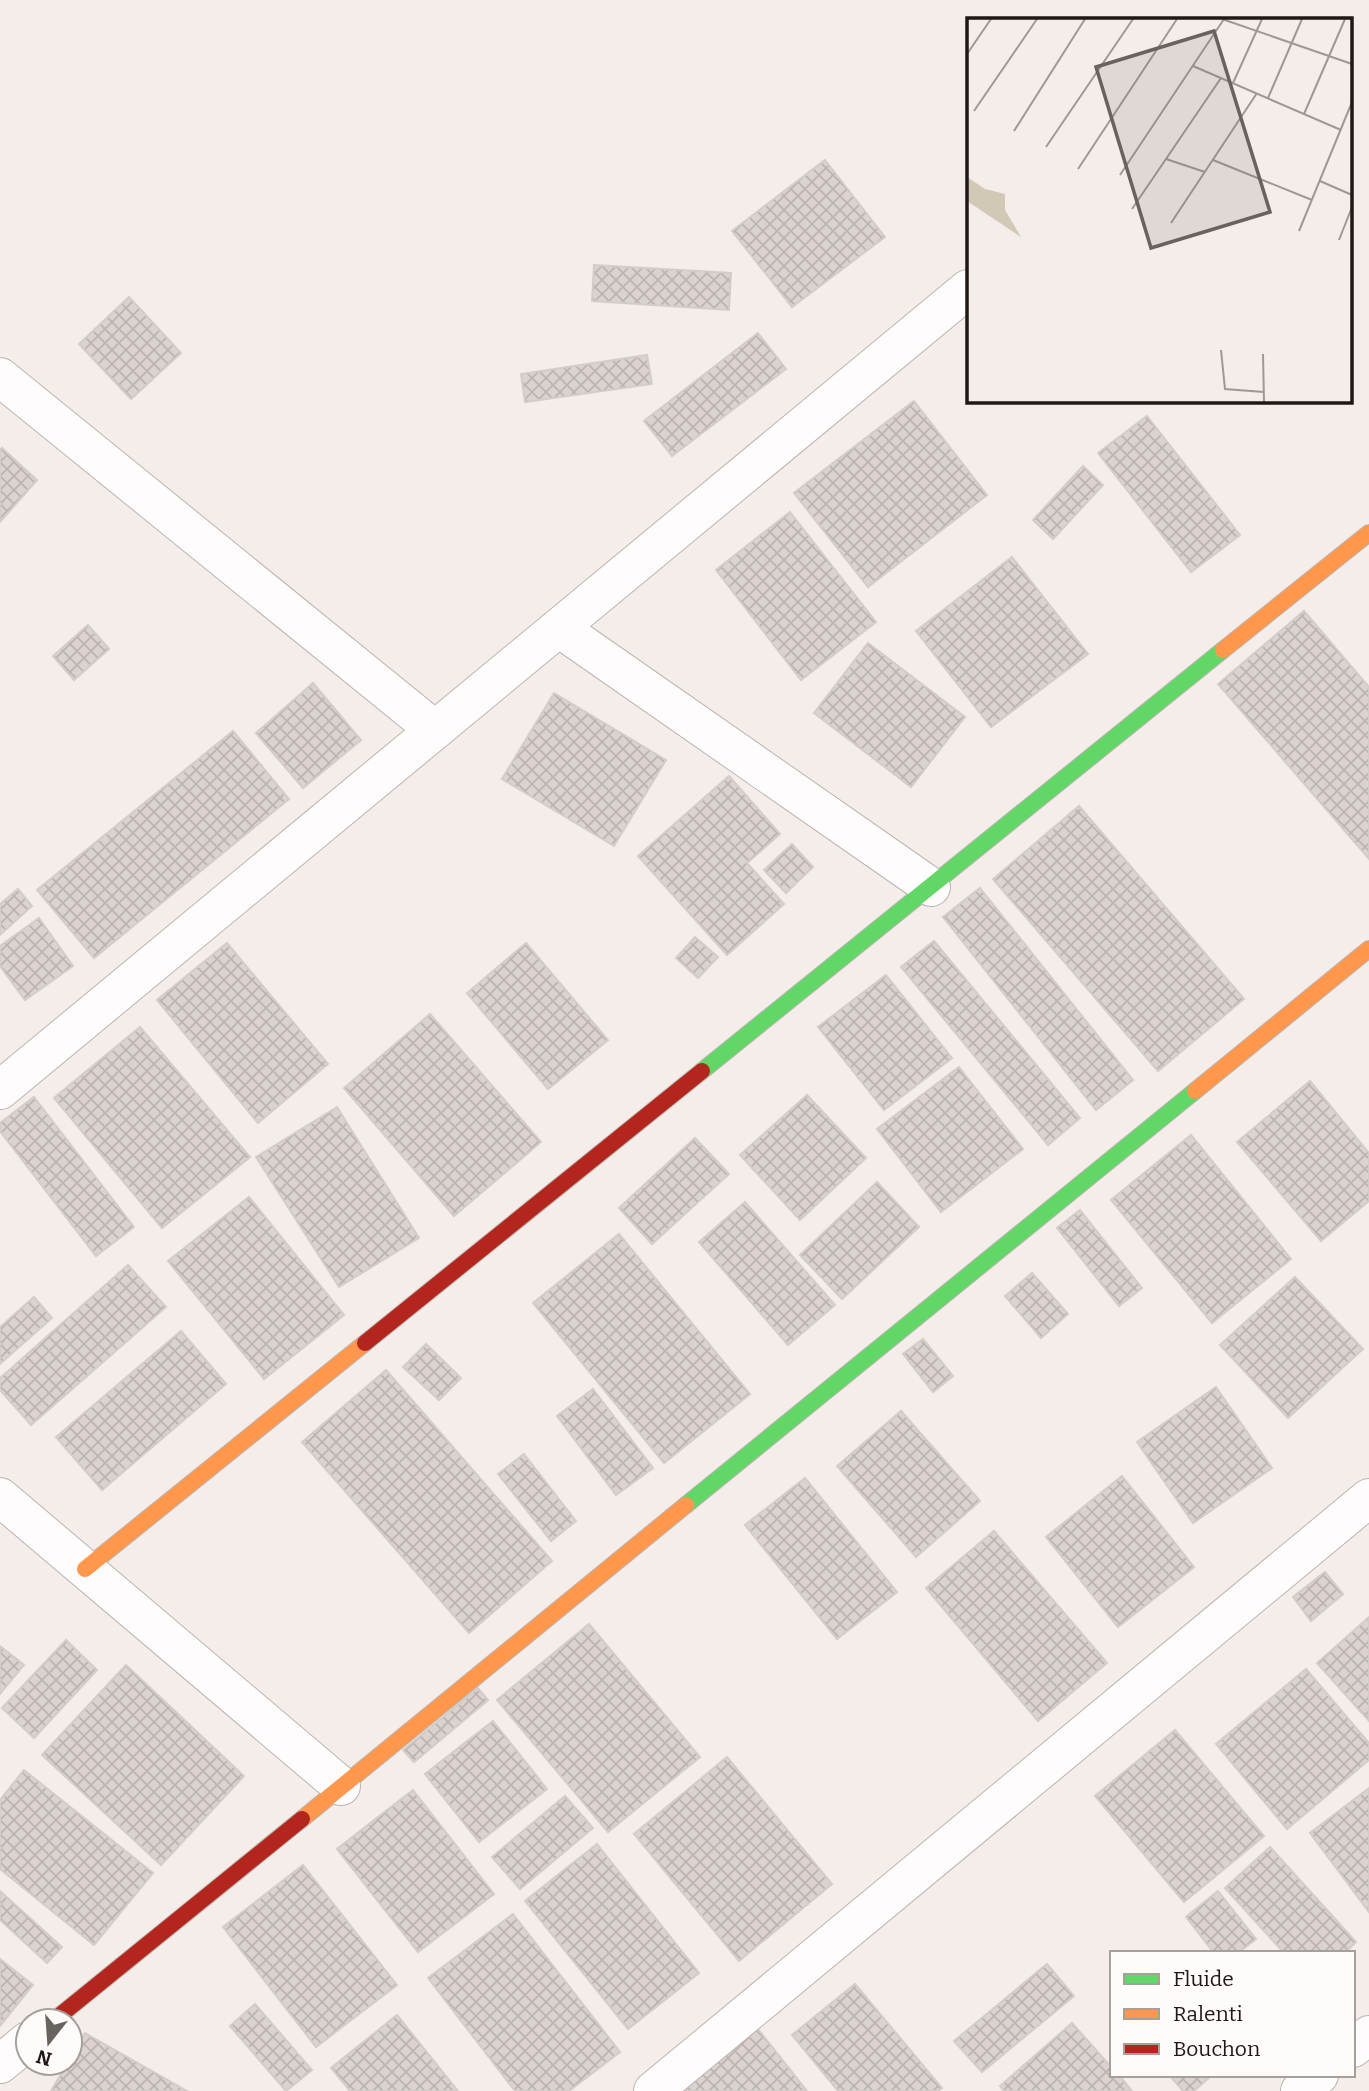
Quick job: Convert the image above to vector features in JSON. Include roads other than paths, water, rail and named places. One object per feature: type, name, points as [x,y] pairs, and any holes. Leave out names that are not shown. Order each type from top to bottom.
[{"type":"street","points":[[0,1090],[967,290]]},
{"type":"street","points":[[0,377],[435,730]]},
{"type":"street","points":[[85,1569],[1369,533]]},
{"type":"street","points":[[559,628],[931,887]]},
{"type":"street","points":[[69,2007],[1369,949]]},
{"type":"street","points":[[0,1497],[341,1786]]},
{"type":"street","points":[[653,2091],[1369,1498]]},
{"type":"street","points":[[1355,2046],[1369,2035]]},
{"type":"street","points":[[0,2064],[14,2052]]},
{"type":"street","points":[[1300,2091],[1317,2077]]}]
